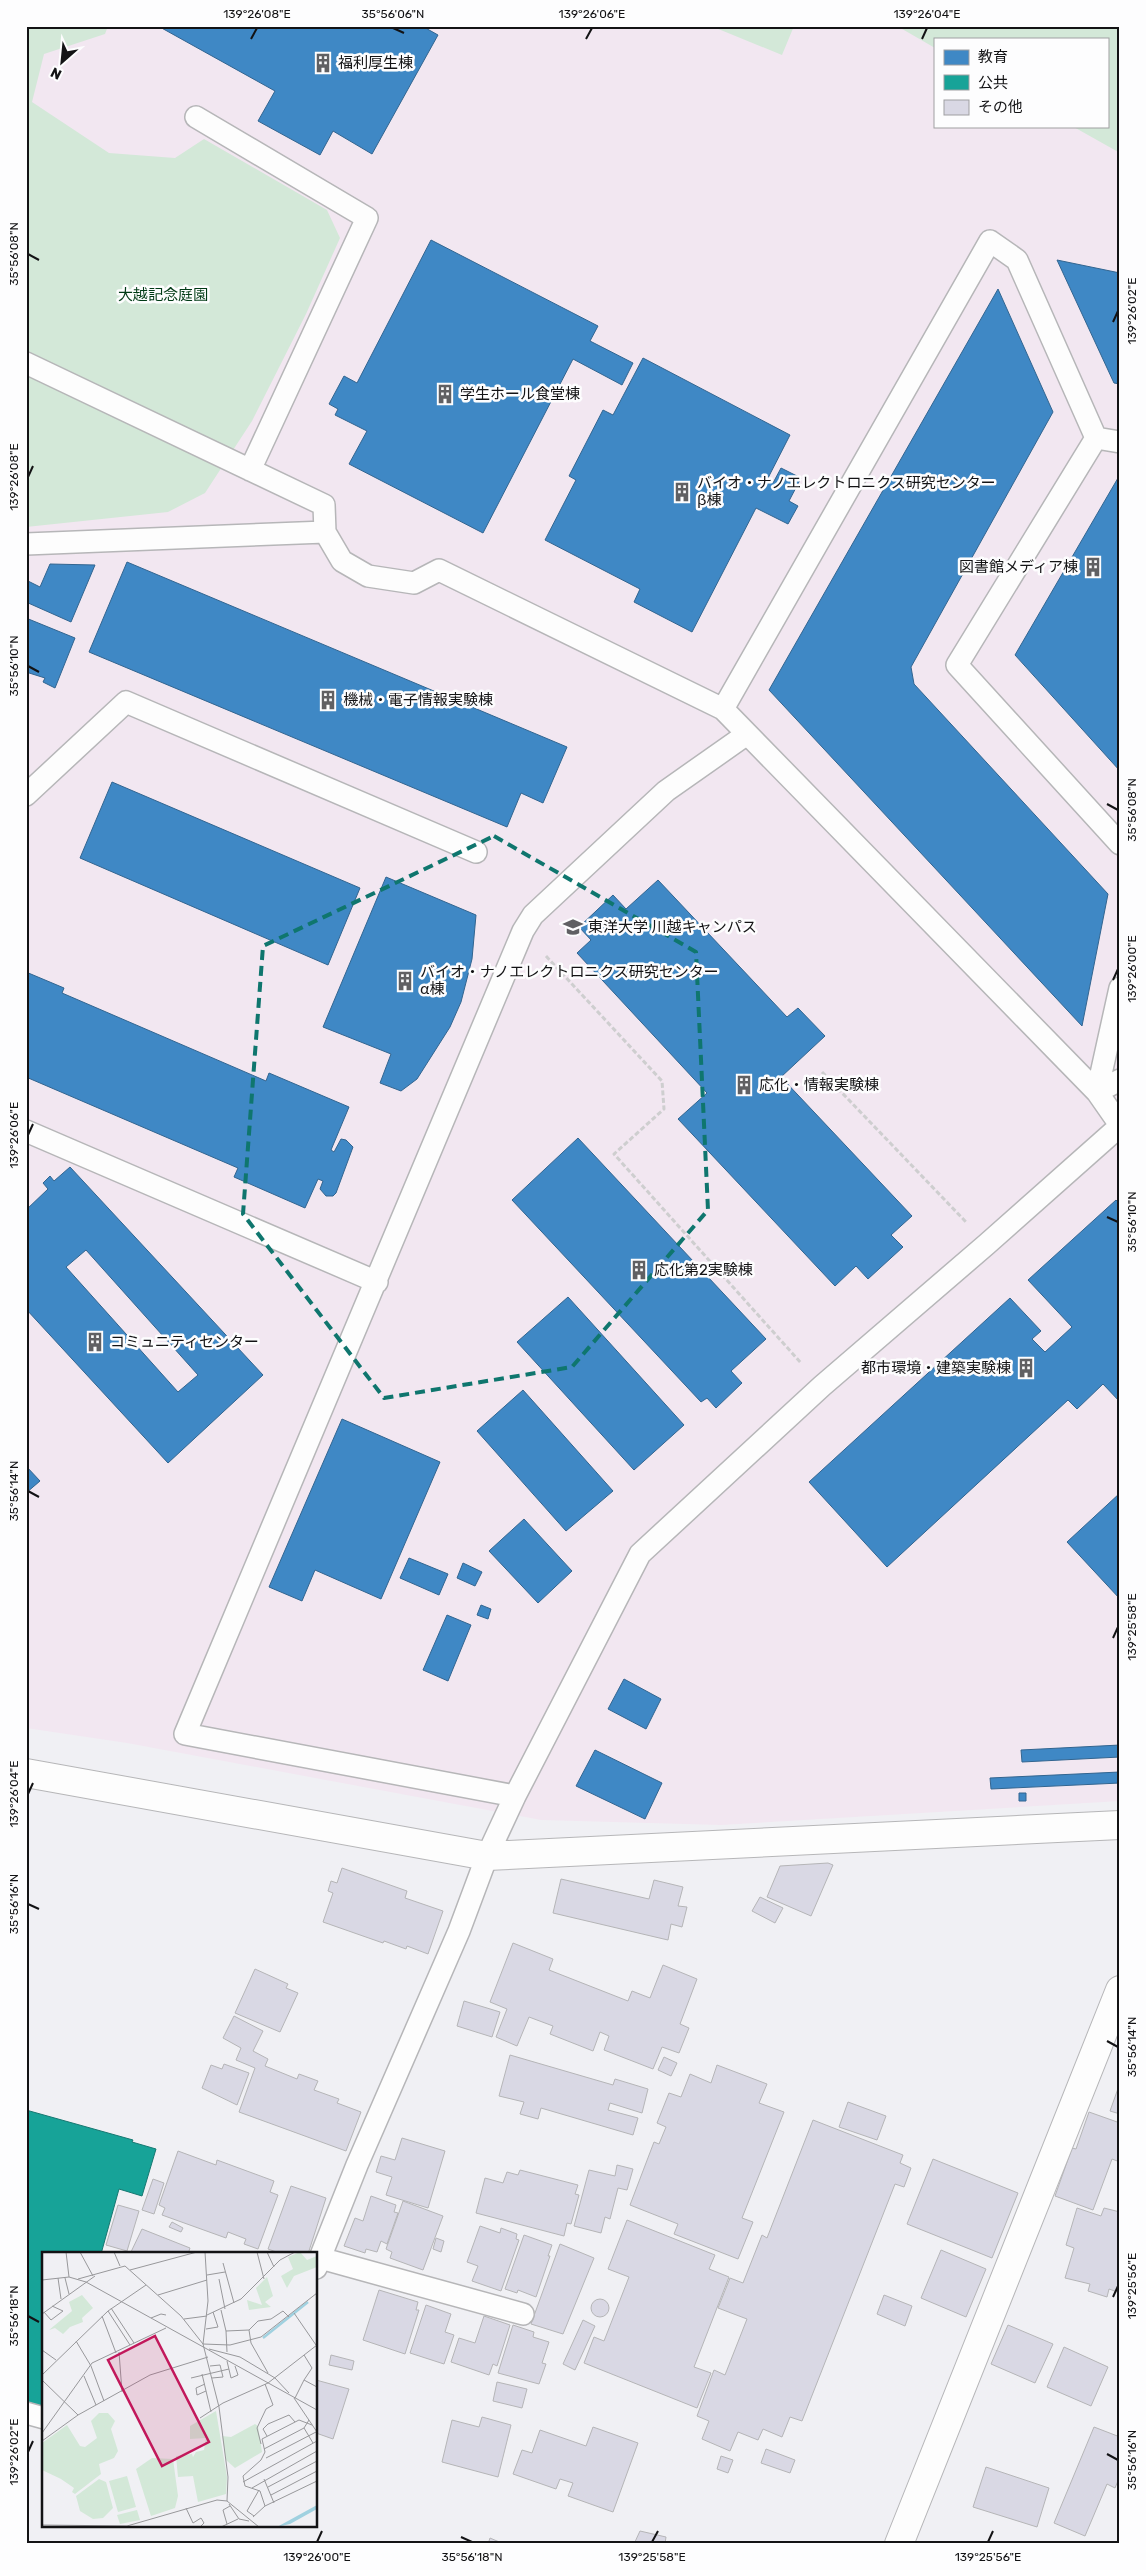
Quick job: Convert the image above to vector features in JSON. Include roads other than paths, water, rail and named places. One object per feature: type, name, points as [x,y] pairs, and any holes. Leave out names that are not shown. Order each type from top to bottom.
[{"type":"street","points":[[26,1773],[487,1856],[1120,1825]]},
{"type":"street","points":[[899,2544],[1120,1990]]},
{"type":"lane","points":[[196,117],[367,218],[250,470]]},
{"type":"lane","points":[[724,709],[990,241],[1017,260],[1096,438]]},
{"type":"lane","points":[[26,363],[324,505],[325,532],[342,561],[368,576],[414,583],[439,570],[724,709],[1097,1092],[1120,1126],[822,1386],[640,1554],[515,1796],[487,1856],[459,1931],[357,2165],[318,2263],[523,2314]]},
{"type":"lane","points":[[1096,438],[1120,442]]},
{"type":"lane","points":[[1096,438],[957,665],[1120,844]]},
{"type":"lane","points":[[26,544],[325,532]]},
{"type":"lane","points":[[26,795],[126,702],[476,852]]},
{"type":"lane","points":[[515,1796],[186,1734],[523,931],[533,915],[666,790],[747,734]]},
{"type":"lane","points":[[1097,1092],[1120,988]]},
{"type":"lane","points":[[1097,1092],[1120,1080]]},
{"type":"lane","points":[[26,1131],[377,1282]]},
{"type":"lane","points":[[26,2413],[42,2417]]},
{"type":"place","name":"福利厚生棟","points":[[323,63]]},
{"type":"place","name":"学生ホール食堂棟","points":[[445,394]]},
{"type":"place","name":"バイオ・ナノエレクトロニクス研究センター β棟","points":[[682,492]]},
{"type":"place","name":"図書館メディア棟","points":[[1093,567]]},
{"type":"place","name":"機械・電子情報実験棟","points":[[328,700]]},
{"type":"place","name":"東洋大学 川越キャンパス","points":[[573,927]]},
{"type":"place","name":"バイオ・ナノエレクトロニクス研究センター α棟","points":[[405,981]]},
{"type":"place","name":"応化・情報実験棟","points":[[744,1085]]},
{"type":"place","name":"応化第2実験棟","points":[[639,1270]]},
{"type":"place","name":"コミュニティセンター","points":[[95,1342]]},
{"type":"place","name":"都市環境・建築実験棟","points":[[1026,1368]]},
{"type":"park label","name":"大越記念庭園","points":[[163,295]]}]
